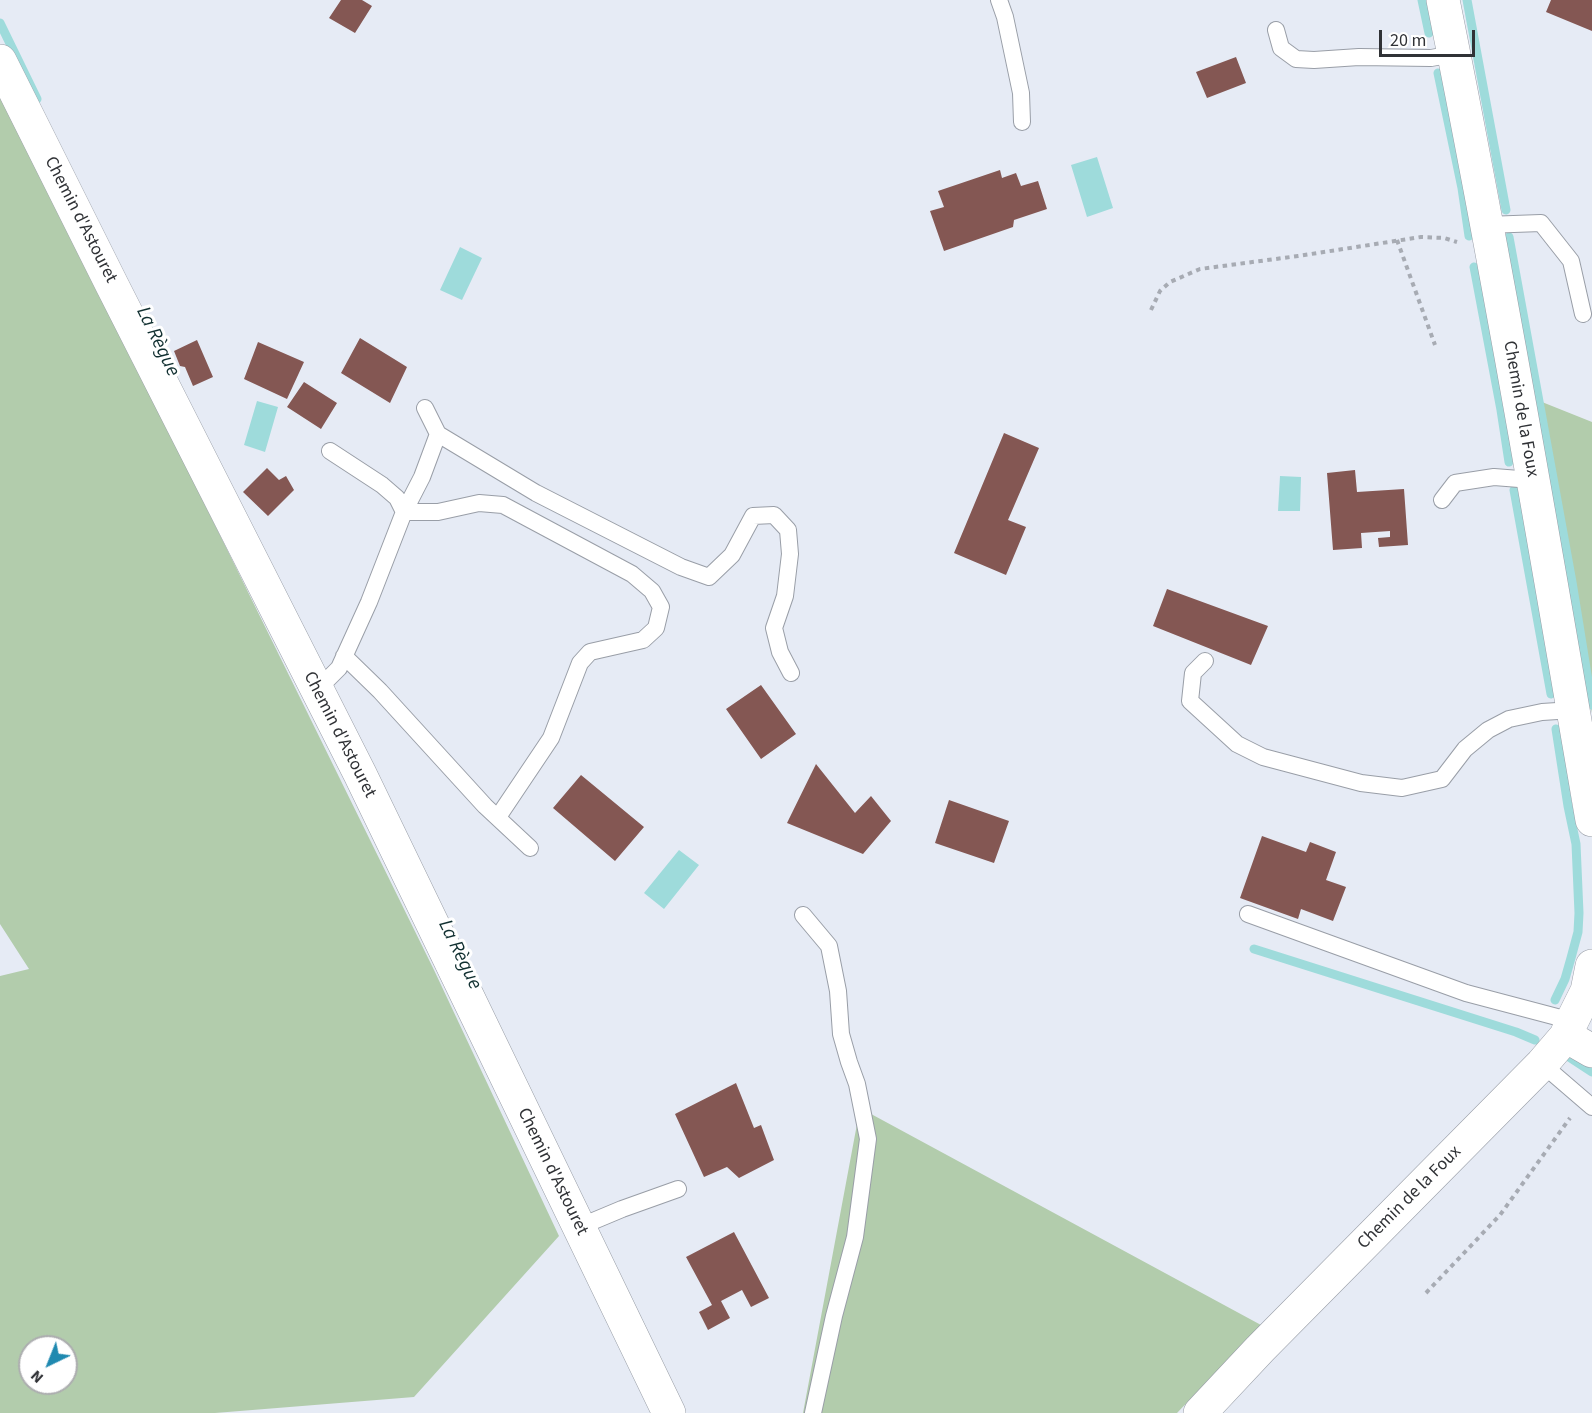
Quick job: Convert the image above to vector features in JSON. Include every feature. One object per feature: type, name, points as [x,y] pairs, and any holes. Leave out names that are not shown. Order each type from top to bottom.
[{"type":"street","name":"Chemin de la Foux","points":[[1443,0],[1488,237],[1592,820]]},
{"type":"street","name":"Chemin d'Astouret","points":[[0,61],[360,774],[669,1413]]},
{"type":"street","name":"Chemin de la Foux","points":[[1200,1413],[1260,1349],[1542,1064],[1576,1036],[1592,966]]},
{"type":"lane","points":[[999,0],[1005,17],[1021,93],[1022,122]]},
{"type":"lane","points":[[1276,30],[1281,48],[1296,59],[1431,58],[1454,54]]},
{"type":"lane","points":[[1488,237],[1541,223],[1571,261],[1583,314]]},
{"type":"lane","points":[[425,408],[438,434],[536,493],[681,567],[709,578],[732,555],[753,516],[774,515],[788,530],[790,554],[785,596],[774,628],[780,652],[791,673]]},
{"type":"lane","points":[[317,690],[339,668],[369,602],[404,512],[422,477],[438,434]]},
{"type":"lane","points":[[330,451],[382,485],[397,498],[404,512]]},
{"type":"lane","points":[[1442,500],[1455,483],[1494,477],[1532,480]]},
{"type":"lane","points":[[404,512],[438,512],[479,503],[503,505],[632,574],[652,591],[661,607],[656,628],[643,640],[590,652],[580,663],[551,738],[498,818]]},
{"type":"lane","points":[[344,656],[380,691],[485,806],[530,848]]},
{"type":"lane","points":[[1205,661],[1194,673],[1190,701],[1237,744],[1263,757],[1360,783],[1402,788],[1442,779],[1465,749],[1488,730],[1509,719],[1542,712],[1573,710]]},
{"type":"lane","points":[[1248,914],[1466,993],[1576,1036]]},
{"type":"lane","points":[[803,915],[829,946],[838,991],[841,1034],[857,1084],[868,1139],[855,1237],[834,1316],[813,1413]]},
{"type":"lane","points":[[1542,1064],[1587,1104]]},
{"type":"lane","points":[[579,1227],[678,1189]]},
{"type":"path","points":[[1151,310],[1160,291],[1170,282],[1200,269],[1421,237],[1488,237]]},
{"type":"path","points":[[1397,240],[1435,345]]},
{"type":"path","points":[[1426,1293],[1500,1215],[1587,1104]]},
{"type":"shaded area","points":[[0,88],[434,970],[559,1236],[414,1397],[215,1413],[0,1413],[0,976],[29,969],[0,924]]},
{"type":"shaded area","points":[[1097,157],[1113,208],[1087,217],[1071,165]]},
{"type":"shaded area","points":[[460,247],[482,258],[462,300],[440,290]]},
{"type":"shaded area","points":[[257,401],[278,407],[265,452],[244,445]]},
{"type":"shaded area","points":[[1542,402],[1592,422],[1592,713],[1537,404]]},
{"type":"shaded area","points":[[1280,476],[1301,477],[1300,511],[1278,511]]},
{"type":"shaded area","points":[[679,850],[699,865],[664,909],[644,893]]},
{"type":"shaded area","points":[[860,1108],[1261,1325],[1177,1413],[803,1413]]},
{"type":"building","points":[[341,0],[362,0],[372,6],[355,33],[329,18]]},
{"type":"building","points":[[1551,0],[1592,0],[1592,31],[1546,12]]},
{"type":"building","points":[[1236,57],[1246,83],[1207,98],[1196,72]]},
{"type":"building","points":[[1000,170],[1002,178],[1016,173],[1021,186],[1038,181],[1047,209],[1014,220],[1013,227],[944,251],[930,211],[944,207],[938,191]]},
{"type":"building","points":[[360,338],[407,367],[390,403],[341,373]]},
{"type":"building","points":[[197,340],[213,377],[193,386],[185,367],[180,366],[174,351]]},
{"type":"building","points":[[258,342],[304,362],[287,399],[244,379]]},
{"type":"building","points":[[304,382],[337,403],[321,429],[287,407]]},
{"type":"building","points":[[1004,433],[1039,448],[1008,520],[1026,527],[1006,575],[954,553]]},
{"type":"building","points":[[267,468],[279,480],[286,476],[294,490],[268,516],[243,492]]},
{"type":"building","points":[[1355,470],[1357,492],[1404,489],[1408,545],[1379,547],[1378,538],[1390,537],[1390,531],[1361,533],[1362,548],[1333,550],[1327,473]]},
{"type":"building","points":[[1167,589],[1268,626],[1251,665],[1153,626]]},
{"type":"building","points":[[761,685],[796,734],[761,759],[726,709]]},
{"type":"building","points":[[816,764],[855,813],[871,796],[891,821],[863,854],[787,823]]},
{"type":"building","points":[[581,775],[644,827],[615,861],[553,808]]},
{"type":"building","points":[[949,800],[1009,821],[994,863],[935,843]]},
{"type":"building","points":[[1262,836],[1306,852],[1310,842],[1336,852],[1326,880],[1346,887],[1333,921],[1301,909],[1298,919],[1240,898]]},
{"type":"building","points":[[736,1083],[754,1128],[761,1125],[774,1160],[739,1178],[727,1167],[704,1177],[675,1114]]},
{"type":"building","points":[[734,1232],[769,1298],[751,1307],[742,1290],[721,1301],[730,1318],[708,1330],[699,1312],[712,1305],[686,1257]]},
{"type":"waterway","points":[[1422,0],[1429,33]]},
{"type":"waterway","points":[[1467,0],[1506,210]]},
{"type":"waterway","name":"La Règue","points":[[0,23],[37,99]]},
{"type":"waterway","points":[[1438,73],[1462,188],[1469,236]]},
{"type":"waterway","points":[[1509,237],[1592,705]]},
{"type":"waterway","points":[[1474,267],[1509,462]]},
{"type":"waterway","points":[[1514,490],[1551,694]]},
{"type":"waterway","points":[[1555,1000],[1565,979],[1571,958],[1578,932],[1579,913],[1576,844],[1556,729]]},
{"type":"waterway","points":[[1254,949],[1535,1040]]},
{"type":"waterway","points":[[1566,1055],[1592,1072]]}]
